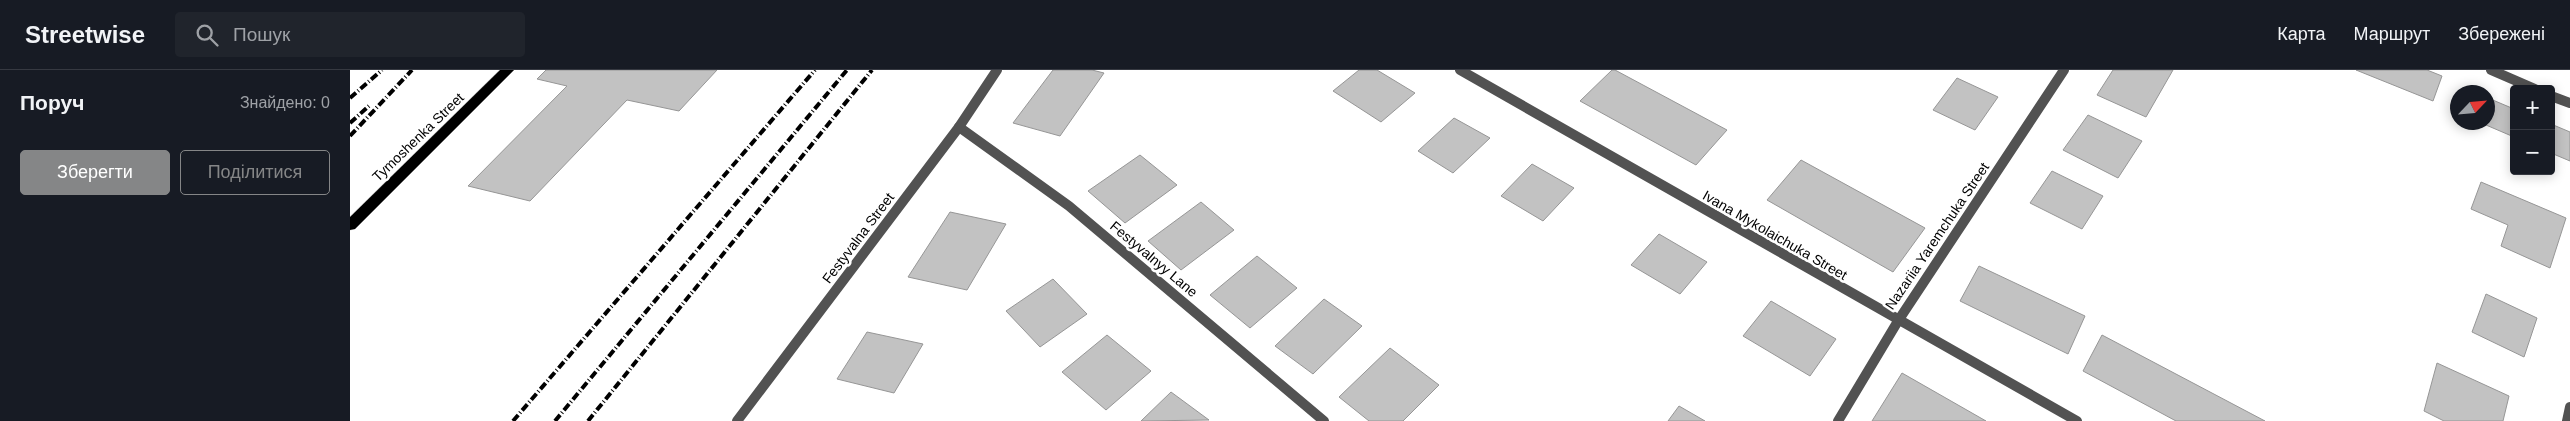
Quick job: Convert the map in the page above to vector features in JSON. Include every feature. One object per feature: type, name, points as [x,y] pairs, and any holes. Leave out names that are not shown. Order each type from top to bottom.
[{"type":"highway","name":"Tymoshenka Street","points":[[350,225],[508,70]]},
{"type":"street","name":"Festyvalna Street","points":[[737,421],[958,128],[997,70]]},
{"type":"street","name":"Ivana Mykolaichuka Street","points":[[1460,70],[1898,321],[2078,421]]},
{"type":"street","name":"Nazariia Yaremchuka Street","points":[[1838,421],[1898,321],[2064,70]]},
{"type":"street","points":[[2491,70],[2526,85]]},
{"type":"street","points":[[2555,98],[2570,104]]},
{"type":"street","name":"Festyvalnyy Lane","points":[[958,128],[1069,206],[1324,421]]},
{"type":"street","points":[[2567,421],[2570,407]]},
{"type":"building","points":[[546,70],[717,70],[679,111],[627,100],[530,201],[468,186],[567,86],[537,79]]},
{"type":"building","points":[[1053,70],[1092,70],[1104,73],[1060,136],[1013,123]]},
{"type":"building","points":[[1359,70],[1377,70],[1415,93],[1381,122],[1333,91]]},
{"type":"building","points":[[1612,70],[1727,130],[1696,165],[1580,101]]},
{"type":"building","points":[[2113,70],[2173,70],[2146,117],[2097,95]]},
{"type":"building","points":[[2356,70],[2427,70],[2442,76],[2433,101]]},
{"type":"building","points":[[1957,78],[1998,97],[1975,130],[1933,110]]},
{"type":"building","points":[[2495,101],[2510,107],[2510,135],[2495,129]]},
{"type":"building","points":[[2088,115],[2142,141],[2118,178],[2063,150]]},
{"type":"building","points":[[1454,118],[1490,138],[1453,173],[1418,151]]},
{"type":"building","points":[[2555,126],[2570,132],[2570,161],[2555,155]]},
{"type":"building","points":[[1140,155],[1177,185],[1125,223],[1088,191]]},
{"type":"building","points":[[1801,160],[1925,228],[1893,272],[1767,200]]},
{"type":"building","points":[[1532,164],[1574,188],[1543,221],[1501,196]]},
{"type":"building","points":[[2052,171],[2103,196],[2082,229],[2030,203]]},
{"type":"building","points":[[2481,182],[2566,218],[2550,268],[2501,246],[2508,225],[2471,209]]},
{"type":"building","points":[[1201,202],[1234,230],[1181,270],[1148,241]]},
{"type":"building","points":[[950,212],[1006,224],[967,290],[908,277]]},
{"type":"building","points":[[1659,234],[1707,262],[1680,294],[1631,265]]},
{"type":"building","points":[[1257,256],[1297,288],[1250,328],[1210,295]]},
{"type":"building","points":[[1979,266],[2085,316],[2068,354],[1960,301]]},
{"type":"building","points":[[1053,279],[1087,314],[1040,347],[1006,311]]},
{"type":"building","points":[[2486,294],[2537,318],[2524,357],[2472,332]]},
{"type":"building","points":[[1324,299],[1362,326],[1313,374],[1275,346]]},
{"type":"building","points":[[1771,301],[1836,339],[1810,376],[1743,336]]},
{"type":"building","points":[[867,332],[923,344],[894,393],[837,379]]},
{"type":"building","points":[[1107,335],[1151,371],[1106,410],[1062,372]]},
{"type":"building","points":[[2102,335],[2265,421],[2176,421],[2083,371]]},
{"type":"building","points":[[1390,348],[1439,385],[1403,421],[1369,421],[1339,397]]},
{"type":"building","points":[[2437,363],[2509,396],[2503,421],[2444,421],[2424,411]]},
{"type":"building","points":[[1902,373],[1986,421],[1872,421]]},
{"type":"building","points":[[1171,392],[1209,420],[1141,421]]},
{"type":"building","points":[[1679,406],[1705,421],[1668,421]]},
{"type":"railway","points":[[350,98],[382,70]]},
{"type":"railway","points":[[350,136],[412,70]]},
{"type":"railway","points":[[513,421],[815,70]]},
{"type":"railway","points":[[555,421],[847,70]]},
{"type":"railway","points":[[588,421],[872,70]]},
{"type":"railway","points":[[350,123],[370,105]]}]
